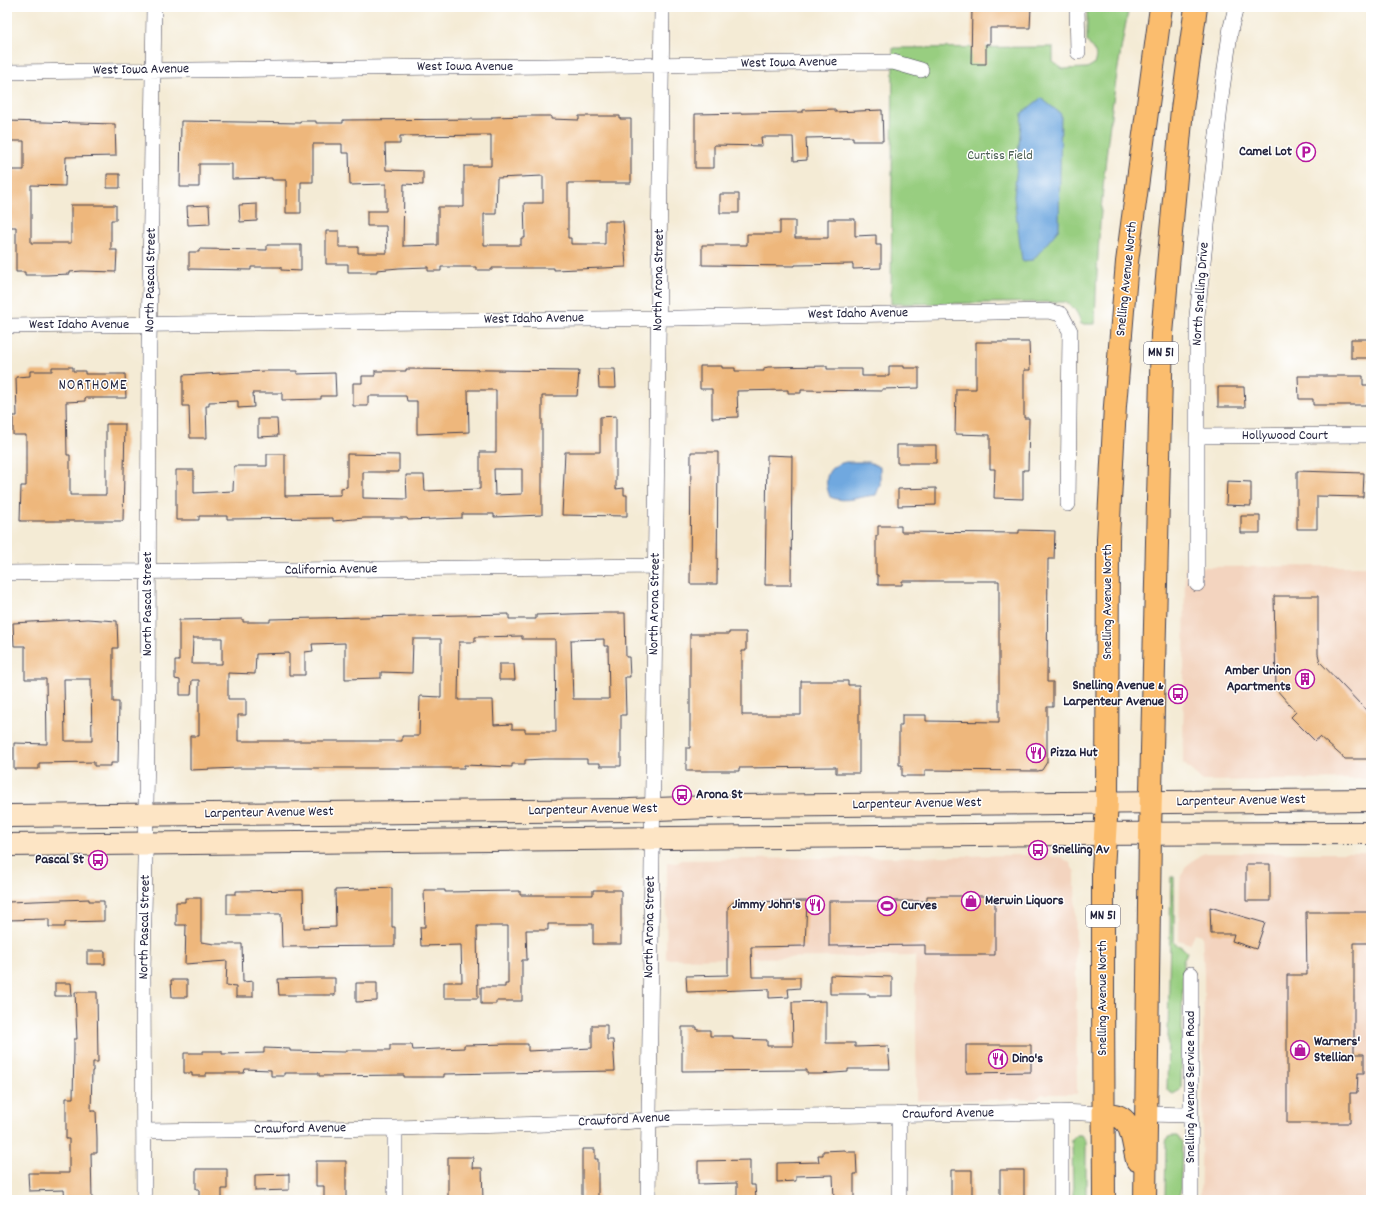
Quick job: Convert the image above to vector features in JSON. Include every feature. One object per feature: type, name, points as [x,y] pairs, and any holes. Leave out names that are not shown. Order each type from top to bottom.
[{"type":"main road","name":"Snelling Avenue North","points":[[1104,1200],[1103,991],[1105,834],[1107,802],[1108,539],[1115,406],[1127,262],[1161,7]]},
{"type":"main road","name":"MN 51","points":[[1145,1192],[1150,834],[1152,802],[1162,334],[1182,109],[1196,7]]},
{"type":"main road","name":"Larpenteur Avenue West","points":[[7,816],[652,810],[739,806],[1371,800]]},
{"type":"main road","name":"Larpenteur Avenue West","points":[[7,845],[1105,834],[1371,833]]},
{"type":"main road","points":[[1104,1114],[1112,1114],[1122,1117],[1127,1123],[1145,1192]]},
{"type":"street","name":"North Pascal Street","points":[[144,1200],[143,973],[146,843],[154,7]]},
{"type":"street","name":"North Arona Street","points":[[648,1200],[647,1120],[656,566],[662,7]]},
{"type":"street","points":[[1077,7],[1078,52]]},
{"type":"street","name":"North Snelling Drive","points":[[1197,584],[1197,316],[1199,285],[1222,89],[1231,27],[1236,7]]},
{"type":"street","name":"West Iowa Avenue","points":[[7,72],[893,62],[921,70]]},
{"type":"street","name":"West Idaho Avenue","points":[[7,326],[659,318],[1048,311],[1062,314],[1070,331],[1068,504]]},
{"type":"street","name":"Hollywood Court","points":[[1198,436],[1371,436]]},
{"type":"street","name":"California Avenue","points":[[7,573],[656,566]]},
{"type":"street","name":"Snelling Avenue Service Road","points":[[1191,974],[1192,1200]]},
{"type":"street","points":[[1061,1112],[1061,1200]]},
{"type":"street","name":"Crawford Avenue","points":[[144,1131],[395,1128],[899,1114],[1061,1112],[1104,1114]]},
{"type":"street","points":[[899,1114],[899,1200]]},
{"type":"street","points":[[1146,1114],[1191,1115]]},
{"type":"street","points":[[395,1128],[395,1200]]},
{"type":"shaded area","points":[[1371,566],[1371,779],[1203,781],[1183,763],[1185,567]]},
{"type":"shaded area","points":[[1206,853],[1371,853],[1371,1200],[1200,1200],[1204,974],[1202,935],[1195,933],[1190,944],[1179,940],[1180,882],[1185,867],[1200,855]]},
{"type":"shaded area","points":[[1024,855],[1061,857],[1070,863],[1075,873],[1077,1094],[1042,1094],[1036,1099],[917,1101],[915,956],[666,959],[667,862],[677,863],[681,860]]},
{"type":"green space","name":"Curtiss Field","points":[[1087,7],[1129,7],[1115,86],[1105,165],[1096,284],[1095,324],[1081,324],[1076,311],[1064,302],[891,304],[893,48],[1053,47],[1053,62],[1063,69],[1087,68],[1094,64],[1096,57],[1087,41]]},
{"type":"green space","points":[[1171,877],[1174,877],[1174,943],[1187,952],[1183,962],[1181,1086],[1180,1090],[1173,1094],[1167,1090]]},
{"type":"green space","points":[[1077,1135],[1081,1135],[1086,1141],[1086,1200],[1073,1200],[1072,1140]]},
{"type":"green space","points":[[1171,1136],[1177,1136],[1182,1142],[1180,1200],[1165,1200],[1166,1143],[1167,1139]]},
{"type":"water","points":[[1041,98],[1061,114],[1059,229],[1033,260],[1022,261],[1014,197],[1022,113]]},
{"type":"water","points":[[846,462],[869,462],[880,467],[880,485],[876,495],[847,500],[830,497],[827,484],[828,474],[834,467]]},
{"type":"building","points":[[972,7],[1031,7],[1030,28],[990,28],[990,44],[986,44],[986,64],[971,64]]},
{"type":"building","points":[[835,109],[835,112],[882,110],[883,141],[853,141],[853,137],[806,138],[807,160],[794,161],[793,137],[761,137],[762,146],[714,145],[714,168],[695,168],[695,114],[803,112],[803,110]]},
{"type":"building","points":[[551,116],[551,119],[579,120],[579,116],[620,116],[620,119],[631,119],[631,183],[568,183],[568,238],[571,238],[571,244],[605,244],[605,221],[623,221],[626,267],[554,270],[554,268],[492,268],[492,270],[476,270],[476,267],[441,267],[441,271],[428,271],[428,267],[377,270],[377,272],[348,272],[348,264],[326,264],[326,231],[339,231],[339,247],[358,247],[358,253],[387,253],[386,226],[367,226],[367,211],[386,211],[386,184],[350,185],[349,153],[342,153],[342,144],[313,144],[313,182],[301,182],[301,213],[286,213],[286,180],[272,180],[272,178],[232,179],[232,164],[199,164],[199,187],[180,187],[181,121],[300,123],[300,121],[316,121],[316,123],[343,123],[343,120],[492,119],[492,117]],"holes":[[[491,135],[491,166],[464,166],[464,207],[438,207],[438,245],[403,246],[404,184],[423,185],[423,171],[386,170],[385,144],[400,144],[400,136]],[[543,176],[543,203],[524,203],[525,238],[521,238],[521,245],[484,245],[484,214],[496,214],[497,178]]]},
{"type":"building","points":[[7,121],[115,124],[116,156],[66,157],[65,186],[31,185],[31,243],[71,243],[71,205],[116,205],[116,220],[111,220],[111,250],[117,250],[116,272],[82,271],[70,272],[70,274],[25,275],[25,272],[16,272],[16,227],[7,227],[7,170],[24,170],[24,141],[7,141]]},
{"type":"building","points":[[107,174],[120,174],[120,188],[107,188]]},
{"type":"building","points":[[720,194],[739,194],[739,213],[720,213]]},
{"type":"building","points":[[257,204],[257,221],[240,222],[239,205]]},
{"type":"building","points":[[209,205],[210,224],[188,225],[187,206]]},
{"type":"building","points":[[828,219],[855,219],[855,236],[876,235],[876,245],[881,245],[881,268],[853,269],[853,264],[795,266],[702,265],[702,245],[747,245],[747,234],[780,234],[780,221],[795,221],[795,238],[828,238]]},
{"type":"building","points":[[267,245],[301,245],[301,271],[281,270],[281,267],[251,267],[251,270],[189,269],[189,252],[199,252],[199,249],[267,250]]},
{"type":"building","points":[[1351,339],[1369,339],[1369,358],[1351,358]]},
{"type":"building","points":[[976,342],[1029,342],[1030,370],[1024,370],[1024,418],[1029,418],[1028,470],[1023,470],[1023,499],[994,498],[995,469],[990,469],[990,435],[955,434],[956,389],[976,389]]},
{"type":"building","points":[[700,366],[722,366],[722,368],[735,368],[735,371],[764,371],[764,368],[768,367],[827,366],[827,369],[862,369],[862,376],[889,376],[889,366],[904,366],[904,368],[919,368],[919,388],[882,389],[882,391],[801,390],[801,393],[788,393],[788,390],[737,391],[738,417],[712,418],[712,389],[700,389]]},
{"type":"building","points":[[52,367],[73,367],[73,371],[85,371],[85,374],[125,374],[126,398],[85,398],[85,401],[66,402],[67,455],[70,455],[70,495],[106,495],[106,424],[125,424],[123,521],[20,521],[21,486],[26,486],[26,435],[13,435],[13,416],[17,416],[16,377],[30,376],[30,371],[52,371]]},
{"type":"building","points":[[406,369],[579,371],[577,396],[542,396],[542,515],[494,517],[494,514],[462,514],[462,518],[408,520],[407,518],[364,518],[333,521],[333,518],[227,519],[227,516],[199,516],[199,520],[176,520],[176,470],[194,470],[194,493],[233,491],[234,466],[267,466],[267,454],[285,454],[285,496],[341,495],[341,488],[347,487],[347,454],[399,455],[399,472],[363,472],[363,498],[407,499],[406,475],[424,475],[425,491],[480,489],[480,452],[496,452],[496,390],[468,390],[469,432],[417,434],[417,401],[407,401],[406,396],[368,396],[368,406],[353,406],[353,383],[362,383],[362,376],[375,376],[375,371],[406,371]],"holes":[[[494,469],[522,469],[522,494],[495,495]]]},
{"type":"building","points":[[598,369],[615,369],[616,388],[599,388]]},
{"type":"building","points":[[297,371],[297,374],[335,373],[336,396],[321,396],[321,399],[282,400],[282,393],[253,393],[254,407],[238,408],[238,401],[209,402],[209,406],[206,406],[207,438],[190,438],[189,406],[183,406],[183,375]]},
{"type":"building","points":[[1298,376],[1363,376],[1363,385],[1369,385],[1369,405],[1313,405],[1313,399],[1299,399]]},
{"type":"building","points":[[1218,387],[1244,387],[1245,407],[1218,407]]},
{"type":"building","points":[[616,416],[616,489],[624,488],[624,495],[627,495],[627,516],[562,515],[565,452],[600,452],[600,417]]},
{"type":"building","points":[[258,419],[277,419],[278,436],[258,437]]},
{"type":"building","points":[[897,445],[936,445],[936,463],[897,463]]},
{"type":"building","points":[[691,452],[718,452],[717,584],[690,584]]},
{"type":"building","points":[[767,455],[792,456],[791,585],[765,585]]},
{"type":"building","points":[[1297,471],[1364,473],[1363,497],[1317,496],[1317,529],[1297,529]]},
{"type":"building","points":[[1227,481],[1251,482],[1251,506],[1226,505]]},
{"type":"building","points":[[936,488],[936,505],[898,506],[898,489]]},
{"type":"building","points":[[1241,516],[1260,516],[1260,533],[1241,533]]},
{"type":"building","points":[[878,526],[901,526],[901,532],[1019,533],[1019,530],[1055,531],[1054,559],[1048,559],[1047,682],[1053,682],[1053,707],[1047,707],[1047,762],[1042,770],[925,770],[925,776],[902,776],[902,765],[899,765],[899,725],[902,725],[902,715],[926,715],[926,721],[999,722],[999,581],[902,581],[902,585],[878,585],[878,575],[876,575],[876,536],[878,536]]},
{"type":"building","name":"Amber Union Apartments","points":[[1274,596],[1318,596],[1318,654],[1320,662],[1362,706],[1371,713],[1371,759],[1345,759],[1320,737],[1315,741],[1291,717],[1296,712],[1276,689]]},
{"type":"building","points":[[625,613],[626,657],[629,657],[630,677],[625,677],[626,715],[621,715],[621,766],[600,766],[600,763],[587,763],[587,759],[543,759],[525,760],[525,764],[512,764],[512,767],[464,765],[464,768],[238,768],[190,770],[190,736],[199,736],[199,680],[192,680],[191,695],[180,695],[180,680],[175,679],[175,661],[179,661],[179,620],[243,619],[243,622],[270,622],[270,619],[509,614],[509,619],[536,619],[536,615]],"holes":[[[522,636],[522,639],[555,639],[556,732],[525,732],[525,729],[512,729],[512,724],[494,725],[493,700],[458,700],[459,642],[475,642],[475,637]],[[193,638],[222,638],[222,664],[192,664]],[[413,639],[441,639],[441,697],[420,696],[419,736],[402,736],[402,741],[238,741],[238,715],[246,715],[246,699],[228,699],[228,673],[255,674],[256,654],[289,653],[289,675],[305,675],[305,652],[313,651],[312,644],[345,643],[345,679],[381,678],[381,672],[412,673]],[[604,639],[604,646],[608,646],[609,699],[573,699],[571,640]]]},
{"type":"building","points":[[87,619],[117,621],[118,648],[113,648],[113,702],[119,702],[118,763],[111,763],[111,766],[94,766],[94,762],[39,763],[39,769],[14,769],[14,743],[47,744],[46,679],[25,679],[25,646],[14,646],[13,623]],"holes":[[[64,679],[91,679],[92,741],[65,741]]]},
{"type":"building","points":[[729,632],[746,632],[746,651],[742,651],[742,715],[801,715],[801,681],[848,681],[848,685],[859,685],[859,773],[836,773],[836,767],[739,768],[739,771],[686,771],[686,748],[690,748],[690,634],[729,634]]},
{"type":"building","points":[[499,664],[514,664],[515,680],[499,680]]},
{"type":"building","points":[[1246,864],[1270,864],[1270,901],[1246,901]]},
{"type":"building","points":[[392,888],[392,927],[395,927],[395,946],[282,947],[281,914],[227,914],[227,894],[236,894],[236,891],[303,890],[304,928],[336,927],[335,890]]},
{"type":"building","points":[[424,890],[445,890],[445,892],[520,891],[520,895],[593,895],[593,890],[621,890],[621,944],[593,944],[593,924],[548,924],[548,930],[526,930],[527,960],[522,960],[522,1001],[496,1001],[496,1004],[481,1004],[481,987],[505,987],[505,984],[508,984],[508,926],[477,926],[478,998],[444,998],[444,982],[462,982],[461,945],[421,946],[420,927],[425,927]]},
{"type":"building","points":[[927,896],[995,896],[995,955],[925,955],[925,945],[829,946],[829,901],[927,901]]},
{"type":"building","points":[[185,898],[201,898],[201,942],[215,944],[242,944],[243,982],[253,981],[253,997],[236,997],[236,987],[226,986],[227,961],[185,964],[186,925],[176,925],[176,902],[185,902]]},
{"type":"building","points":[[89,899],[89,901],[104,901],[104,921],[65,922],[65,927],[49,927],[49,919],[7,920],[7,902]]},
{"type":"building","points":[[807,901],[805,946],[751,947],[752,977],[800,977],[800,988],[788,989],[789,997],[769,998],[769,989],[687,992],[686,976],[728,975],[728,907],[733,902]]},
{"type":"building","points":[[1210,907],[1265,923],[1256,949],[1232,941],[1234,934],[1211,934]]},
{"type":"building","points":[[1306,912],[1371,912],[1371,943],[1354,943],[1354,1054],[1364,1054],[1364,1073],[1358,1073],[1357,1093],[1350,1093],[1350,1123],[1287,1123],[1287,975],[1307,975]]},
{"type":"building","points":[[87,951],[105,951],[105,964],[87,964]]},
{"type":"building","points":[[830,975],[892,977],[892,996],[869,996],[869,994],[830,994]]},
{"type":"building","points":[[335,978],[335,995],[279,995],[278,979]]},
{"type":"building","points":[[171,980],[187,980],[187,997],[172,997]]},
{"type":"building","points":[[55,983],[71,983],[72,996],[55,996]]},
{"type":"building","points":[[356,983],[377,983],[377,1001],[356,1002]]},
{"type":"building","points":[[75,992],[97,992],[98,1062],[93,1062],[91,1111],[96,1111],[97,1153],[91,1153],[92,1200],[65,1200],[64,1190],[29,1191],[28,1173],[69,1173],[69,1139],[66,1139],[66,1098],[73,1098],[74,1039],[77,1039]]},
{"type":"building","points":[[826,1001],[826,1043],[855,1043],[855,1047],[888,1046],[890,1069],[848,1069],[848,1072],[820,1074],[807,1074],[807,1070],[682,1071],[682,1027],[697,1027],[697,1030],[710,1030],[710,1036],[733,1036],[733,1039],[767,1040],[767,1046],[793,1046],[792,1002]]},
{"type":"building","points":[[592,1025],[607,1025],[607,1040],[613,1040],[615,1071],[444,1074],[444,1077],[404,1077],[404,1075],[319,1076],[319,1073],[284,1073],[284,1076],[271,1076],[271,1070],[245,1069],[244,1073],[206,1073],[206,1076],[192,1076],[192,1073],[184,1073],[184,1053],[203,1053],[203,1051],[222,1051],[222,1054],[264,1053],[264,1048],[290,1049],[290,1051],[345,1052],[345,1050],[390,1050],[390,1045],[412,1045],[413,1050],[464,1048],[464,1045],[508,1044],[528,1044],[528,1051],[592,1048]]},
{"type":"building","name":"Dino's","points":[[966,1045],[1031,1045],[1031,1072],[966,1073]]},
{"type":"building","points":[[582,1149],[595,1149],[595,1159],[598,1159],[598,1200],[582,1200]]},
{"type":"building","points":[[845,1150],[846,1152],[856,1152],[857,1174],[854,1174],[854,1200],[834,1200],[833,1175],[796,1176],[796,1181],[777,1182],[777,1163],[819,1162],[818,1155],[823,1155],[823,1151]]},
{"type":"building","points":[[448,1157],[473,1157],[472,1168],[482,1168],[483,1200],[448,1200]]},
{"type":"building","points":[[750,1160],[750,1185],[755,1185],[756,1200],[737,1200],[737,1183],[698,1184],[698,1161]]},
{"type":"building","points":[[316,1161],[346,1161],[346,1200],[324,1200],[324,1186],[316,1186]]},
{"type":"building","points":[[196,1169],[227,1169],[227,1189],[222,1189],[222,1200],[199,1200],[199,1189],[196,1189]]},
{"type":"building","points":[[951,1170],[972,1170],[972,1200],[951,1199]]},
{"type":"building","points":[[1000,1170],[1024,1170],[1024,1200],[1000,1200]]},
{"type":"building","points":[[289,1174],[289,1190],[255,1191],[255,1175]]},
{"type":"place","name":"Camel Lot","points":[[1306,152]]},
{"type":"place","name":"Amber Union Apartments","points":[[1305,679]]},
{"type":"place","name":"Snelling Avenue & Larpenteur Avenue","points":[[1178,694]]},
{"type":"place","name":"Pizza Hut","points":[[1036,753]]},
{"type":"place","name":"Arona St","points":[[682,795]]},
{"type":"place","name":"Snelling Av","points":[[1038,850]]},
{"type":"place","name":"Pascal St","points":[[98,860]]},
{"type":"place","name":"Merwin Liquors","points":[[971,901]]},
{"type":"place","name":"Jimmy John's","points":[[815,905]]},
{"type":"place","name":"Curves","points":[[887,906]]},
{"type":"place","name":"Warners' Stellian","points":[[1300,1050]]},
{"type":"place","name":"Dino's","points":[[998,1059]]},
{"type":"district","name":"NORTHOME","points":[[93,386]]}]
